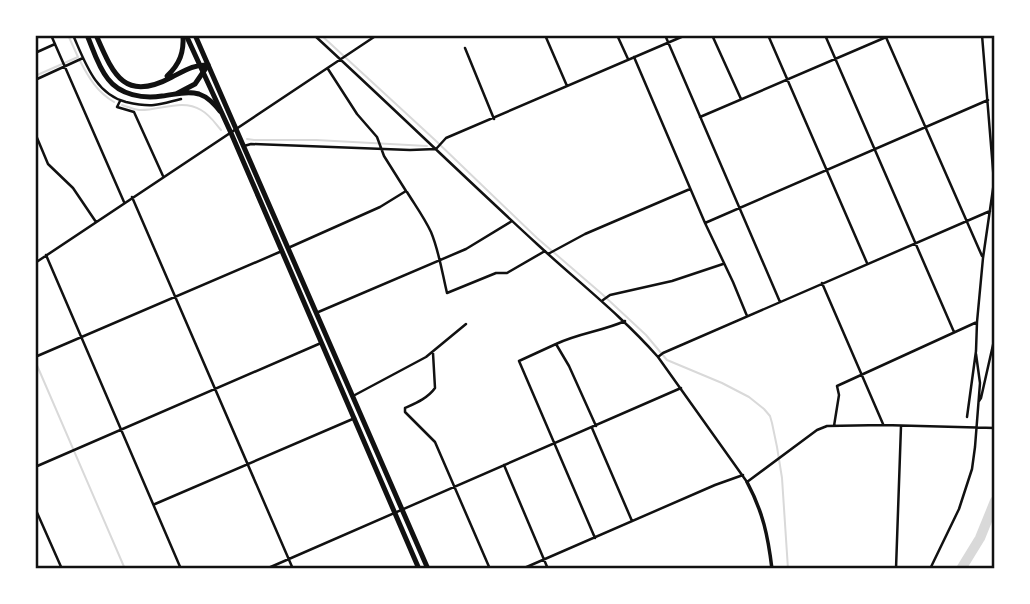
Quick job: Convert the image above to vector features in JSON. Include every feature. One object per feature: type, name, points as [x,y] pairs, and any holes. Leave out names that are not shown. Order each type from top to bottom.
[{"type":"highway","points":[[87,35],[106,78],[118,89],[143,97],[198,94],[220,111],[244,146],[322,343],[398,511],[428,569]]},
{"type":"highway","points":[[96,35],[110,67],[118,78],[137,86],[150,86],[199,64],[208,65]]},
{"type":"highway","points":[[185,35],[220,111]]},
{"type":"highway","points":[[156,84],[171,74],[179,62],[185,35]]},
{"type":"highway","points":[[197,35],[234,131],[353,396],[419,569]]},
{"type":"highway","points":[[176,94],[200,79],[208,65]]},
{"type":"street","points":[[51,35],[124,202]]},
{"type":"street","points":[[73,35],[81,59],[98,85],[120,100],[138,105],[153,105],[181,99]]},
{"type":"street","points":[[314,35],[344,58],[439,146],[512,221],[605,299],[660,355],[743,475],[758,503],[769,540],[772,569]]},
{"type":"street","points":[[35,262],[377,35]]},
{"type":"street","points":[[545,35],[567,86]]},
{"type":"street","points":[[617,35],[628,59]]},
{"type":"street","points":[[665,35],[780,302]]},
{"type":"street","points":[[244,146],[381,145],[410,150],[439,146],[446,138],[686,35]]},
{"type":"street","points":[[712,35],[741,100]]},
{"type":"street","points":[[768,35],[867,263]]},
{"type":"street","points":[[825,35],[954,332]]},
{"type":"street","points":[[700,117],[891,35]]},
{"type":"street","points":[[967,417],[983,258],[994,182],[982,35]]},
{"type":"street","points":[[886,36],[983,258]]},
{"type":"street","points":[[35,54],[55,44]]},
{"type":"street","points":[[465,48],[494,118]]},
{"type":"street","points":[[634,57],[747,316]]},
{"type":"street","points":[[35,80],[64,64],[81,59]]},
{"type":"street","points":[[328,69],[381,145],[384,156],[425,219],[436,247],[447,293],[496,273],[508,273],[585,234],[690,189]]},
{"type":"street","points":[[120,100],[117,107],[134,112],[163,176]]},
{"type":"street","points":[[705,223],[988,100]]},
{"type":"street","points":[[35,133],[48,164],[73,188],[96,222]]},
{"type":"street","points":[[35,357],[380,207],[406,191]]},
{"type":"street","points":[[132,197],[293,569]]},
{"type":"street","points":[[660,355],[990,211]]},
{"type":"street","points":[[316,313],[472,246],[512,221]]},
{"type":"street","points":[[46,256],[181,569]]},
{"type":"street","points":[[605,299],[723,264]]},
{"type":"street","points":[[822,283],[883,425]]},
{"type":"street","points":[[595,538],[519,361],[578,335],[625,321]]},
{"type":"street","points":[[834,426],[839,395],[837,386],[976,322]]},
{"type":"street","points":[[353,396],[433,353],[466,324]]},
{"type":"street","points":[[979,401],[995,336]]},
{"type":"street","points":[[35,467],[322,343]]},
{"type":"street","points":[[556,344],[569,366],[632,522]]},
{"type":"street","points":[[930,569],[959,509],[969,481],[975,447],[980,383],[975,351]]},
{"type":"street","points":[[433,353],[435,388],[405,408],[405,412],[435,442],[490,569]]},
{"type":"street","points":[[266,569],[681,388]]},
{"type":"street","points":[[154,504],[355,418]]},
{"type":"street","points":[[747,482],[817,430],[827,426],[995,428]]},
{"type":"street","points":[[896,569],[901,426]]},
{"type":"street","points":[[505,465],[548,569]]},
{"type":"street","points":[[522,569],[743,475]]},
{"type":"street","points":[[35,508],[62,569]]},
{"type":"waterway","points":[[35,76],[78,57],[68,35]]},
{"type":"waterway","points":[[321,35],[537,238],[646,335],[667,360],[722,383],[749,397],[764,409],[772,423],[782,478],[788,569]]},
{"type":"waterway","points":[[80,61],[94,84],[114,102]]},
{"type":"waterway","points":[[122,105],[139,110],[178,105],[194,107],[207,114],[221,130]]},
{"type":"waterway","points":[[247,139],[427,146]]},
{"type":"waterway","points":[[36,363],[125,569]]},
{"type":"waterway","points":[[961,569],[980,538],[995,501]]}]
